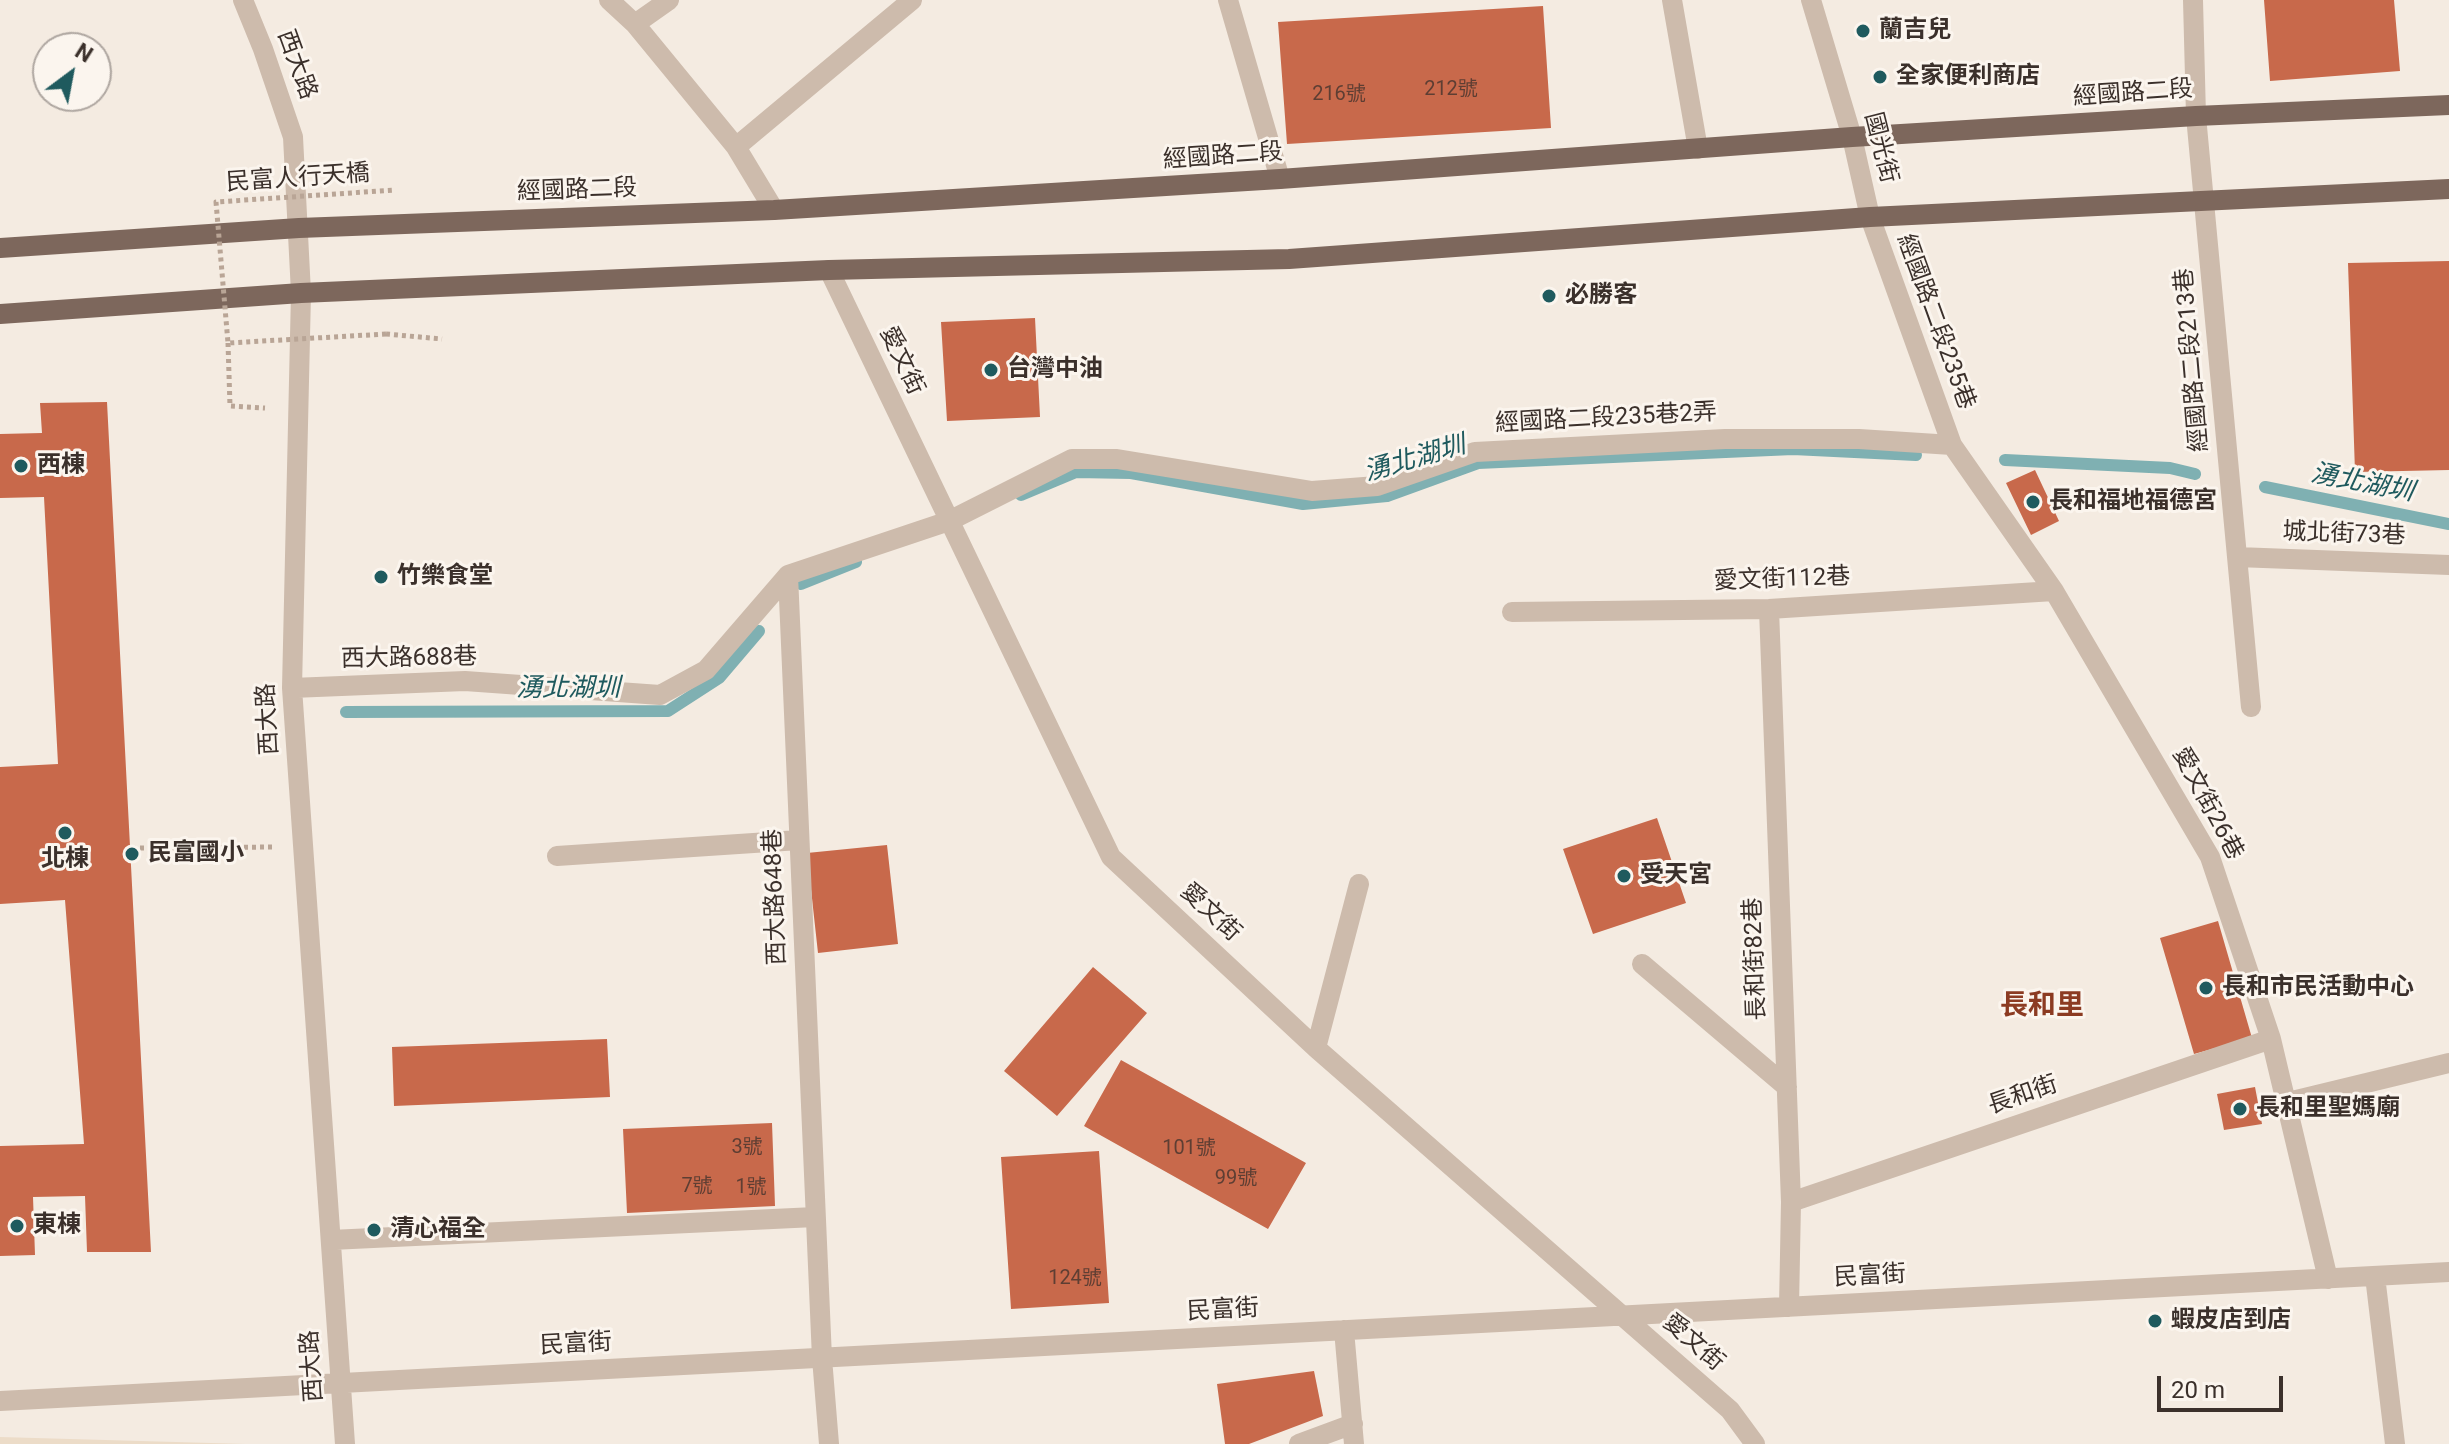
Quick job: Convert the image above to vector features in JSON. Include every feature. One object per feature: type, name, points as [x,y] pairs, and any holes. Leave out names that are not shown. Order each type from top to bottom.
[{"type":"main road","name":"經國路二段","points":[[0,248],[299,228],[774,210],[1280,179],[1852,137],[2196,116],[2449,105]]},
{"type":"main road","points":[[0,314],[301,293],[829,270],[1289,259],[1870,217],[2449,189]]},
{"type":"street","name":"西大路","points":[[243,0],[293,137],[301,293],[292,688],[345,1444]]},
{"type":"street","points":[[609,0],[635,24],[736,147],[774,210]]},
{"type":"street","points":[[635,24],[669,0]]},
{"type":"street","points":[[736,147],[912,0]]},
{"type":"street","points":[[1228,0],[1280,179]]},
{"type":"street","points":[[1672,0],[1698,149]]},
{"type":"street","name":"國光街","points":[[1811,0],[1852,137],[1870,217]]},
{"type":"street","name":"經國路二段213巷","points":[[2193,0],[2196,116],[2251,707]]},
{"type":"street","name":"經國路二段235巷","points":[[1870,217],[1952,445]]},
{"type":"street","name":"愛文街","points":[[829,270],[1111,857],[1316,1048],[1730,1410],[1755,1444]]},
{"type":"street","name":"經國路二段235巷2弄","points":[[949,521],[1072,459],[1117,459],[1312,491],[1377,486],[1475,452],[1725,439],[1859,439],[1952,445]]},
{"type":"street","name":"愛文街26巷","points":[[1952,445],[2054,591],[2210,857],[2271,1039],[2328,1279]]},
{"type":"street","points":[[788,575],[949,521]]},
{"type":"street","name":"城北街73巷","points":[[2237,557],[2449,565]]},
{"type":"street","name":"西大路688巷","points":[[292,688],[465,681],[660,695],[706,670],[788,575]]},
{"type":"street","name":"西大路648巷","points":[[788,575],[815,1217],[829,1444]]},
{"type":"street","name":"愛文街112巷","points":[[1512,612],[1769,609],[2054,591]]},
{"type":"street","name":"長和街82巷","points":[[1769,609],[1791,1202],[1789,1307]]},
{"type":"street","points":[[557,856],[799,840]]},
{"type":"street","points":[[1316,1048],[1359,884]]},
{"type":"street","points":[[1642,964],[1787,1087]]},
{"type":"street","name":"長和街","points":[[1791,1202],[2271,1039]]},
{"type":"street","points":[[2288,1102],[2449,1063]]},
{"type":"street","points":[[331,1240],[815,1217]]},
{"type":"street","name":"民富街","points":[[0,1401],[2449,1272]]},
{"type":"street","points":[[2375,1276],[2395,1444]]},
{"type":"street","points":[[1299,1444],[1354,1434],[1344,1330]]},
{"type":"path","name":"民富人行天橋","points":[[228,343],[216,202],[395,190]]},
{"type":"path","points":[[265,408],[230,406],[228,343],[386,334],[442,339]]},
{"type":"path","points":[[132,848],[303,847]]},
{"type":"shaded area","points":[[0,1437],[246,1444],[0,1444]]},
{"type":"building","points":[[2264,0],[2394,0],[2400,71],[2270,81]]},
{"type":"building","points":[[1543,6],[1551,128],[1287,144],[1278,22]]},
{"type":"building","points":[[2449,261],[2449,470],[2355,472],[2348,263]]},
{"type":"building","name":"台灣中油","points":[[1035,318],[1040,417],[947,421],[941,322]]},
{"type":"building","name":"北棟","points":[[107,402],[151,1252],[87,1252],[85,1196],[33,1197],[35,1255],[0,1256],[0,1146],[84,1144],[65,900],[0,904],[0,767],[58,764],[44,497],[0,498],[0,434],[42,433],[40,403]]},
{"type":"building","name":"長和福地福德宮","points":[[2035,470],[2059,521],[2031,535],[2006,483]]},
{"type":"building","name":"受天宮","points":[[1657,818],[1686,903],[1593,934],[1563,849]]},
{"type":"building","points":[[887,845],[898,944],[818,953],[807,853]]},
{"type":"building","name":"長和市民活動中心","points":[[2218,921],[2252,1038],[2194,1054],[2160,938]]},
{"type":"building","points":[[1093,967],[1147,1013],[1057,1116],[1004,1071]]},
{"type":"building","points":[[607,1039],[610,1097],[394,1106],[392,1047]]},
{"type":"building","points":[[1121,1060],[1306,1163],[1268,1229],[1084,1126]]},
{"type":"building","name":"長和里聖媽廟","points":[[2255,1087],[2262,1124],[2224,1130],[2217,1094]]},
{"type":"building","points":[[772,1123],[775,1206],[627,1213],[623,1129]]},
{"type":"building","points":[[1099,1151],[1109,1303],[1011,1309],[1001,1157]]},
{"type":"building","points":[[1314,1371],[1323,1416],[1249,1444],[1225,1444],[1217,1384]]},
{"type":"waterway","name":"湧北湖圳","points":[[1021,495],[1076,472],[1131,473],[1303,504],[1387,496],[1478,463],[1793,449],[1916,455]]},
{"type":"waterway","points":[[2005,460],[2170,468],[2195,474]]},
{"type":"waterway","name":"湧北湖圳","points":[[2265,487],[2449,524]]},
{"type":"waterway","name":"湧北湖圳","points":[[801,584],[856,562]]},
{"type":"waterway","name":"湧北湖圳","points":[[346,712],[668,711],[719,678],[759,631]]},
{"type":"place","name":"蘭吉兒","points":[[1863,31]]},
{"type":"place","name":"全家便利商店","points":[[1880,77]]},
{"type":"place","name":"必勝客","points":[[1549,296]]},
{"type":"place","name":"台灣中油","points":[[991,370]]},
{"type":"place","name":"西棟","points":[[21,466]]},
{"type":"place","name":"長和福地福德宮","points":[[2033,502]]},
{"type":"place","name":"竹樂食堂","points":[[381,577]]},
{"type":"place","name":"北棟","points":[[65,833]]},
{"type":"place","name":"民富國小","points":[[132,854]]},
{"type":"place","name":"受天宮","points":[[1624,876]]},
{"type":"place","name":"長和市民活動中心","points":[[2206,988]]},
{"type":"place","name":"長和里聖媽廟","points":[[2240,1109]]},
{"type":"place","name":"東棟","points":[[17,1226]]},
{"type":"place","name":"清心福全","points":[[374,1230]]},
{"type":"place","name":"蝦皮店到店","points":[[2155,1321]]},
{"type":"district","name":"長和里","points":[[2042,1007]]}]
